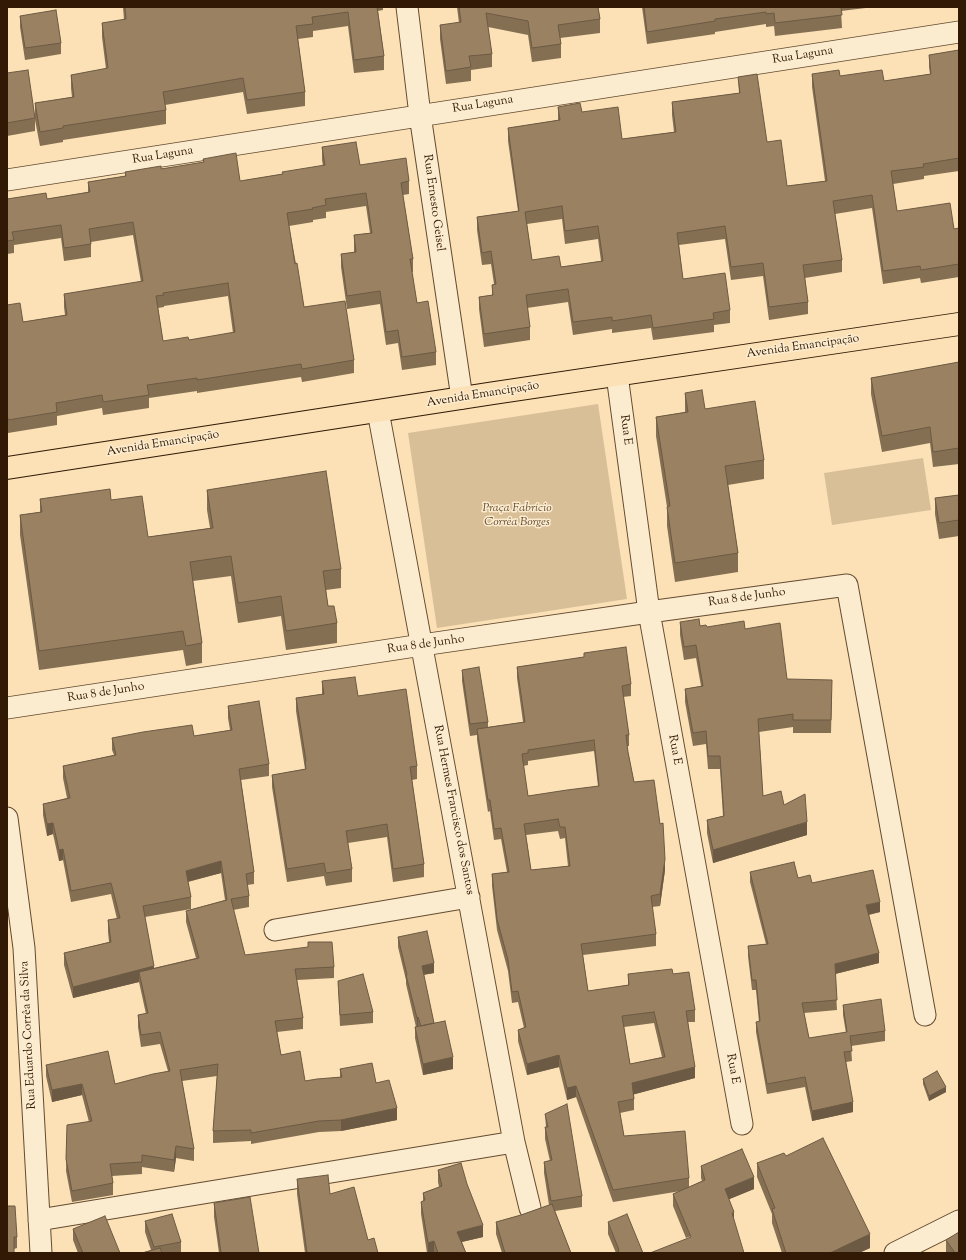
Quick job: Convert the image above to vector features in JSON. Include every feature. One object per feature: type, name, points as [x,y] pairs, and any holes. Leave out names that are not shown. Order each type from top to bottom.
[{"type":"main road","name":"Avenida Emancipação","points":[[7,468],[618,374],[959,324]]},
{"type":"street","name":"Rua Ernesto Geisel","points":[[407,7],[420,115],[462,398]]},
{"type":"street","name":"Rua Laguna","points":[[7,180],[959,32]]},
{"type":"street","name":"Rua E","points":[[618,374],[649,612],[742,1124]]},
{"type":"street","name":"Rua Hermes Francisco dos Santos","points":[[378,411],[514,1142],[530,1208]]},
{"type":"street","name":"Rua 8 de Junho","points":[[7,708],[422,645],[847,585],[925,1016]]},
{"type":"street","name":"Rua Eduardo Corrêa da Silva","points":[[7,818],[24,948],[41,1253]]},
{"type":"street","points":[[275,930],[469,898]]},
{"type":"street","points":[[39,1220],[514,1142]]},
{"type":"street","points":[[895,1253],[959,1221]]},
{"type":"green space","name":"Praça Fabrício Corrêa Borges","points":[[598,404],[627,599],[437,628],[408,433]]},
{"type":"green space","points":[[923,458],[931,510],[832,525],[824,473]]},
{"type":"building","points":[[125,7],[377,7],[384,56],[354,60],[348,12],[312,17],[313,24],[296,26],[305,92],[247,100],[243,78],[163,92],[166,110],[63,126],[63,128],[40,132],[35,103],[74,97],[71,75],[108,68],[102,23],[126,19]]},
{"type":"building","points":[[459,7],[598,7],[600,19],[558,25],[561,44],[532,48],[528,21],[486,13],[492,54],[469,56],[471,67],[446,71],[440,25],[461,22]]},
{"type":"building","points":[[644,7],[841,7],[842,15],[775,23],[774,13],[766,14],[766,12],[715,19],[715,21],[647,32]]},
{"type":"building","points":[[56,10],[61,43],[25,48],[20,16]]},
{"type":"building","points":[[959,50],[959,158],[923,164],[924,167],[891,171],[897,211],[950,203],[954,229],[959,228],[959,264],[921,270],[920,266],[883,271],[872,195],[833,201],[842,260],[803,265],[808,302],[769,307],[763,263],[731,267],[725,226],[677,233],[683,279],[725,273],[730,310],[713,313],[714,319],[653,328],[651,315],[612,321],[612,317],[573,322],[568,289],[526,295],[530,327],[484,334],[479,297],[493,295],[492,285],[496,284],[491,251],[482,253],[477,217],[519,211],[508,128],[560,120],[558,107],[580,103],[582,112],[618,107],[622,139],[676,132],[672,102],[740,93],[738,77],[757,74],[767,142],[781,140],[787,186],[827,181],[812,74],[839,70],[840,76],[882,70],[884,81],[931,74],[929,55]],"holes":[[[562,206],[565,231],[598,226],[603,261],[561,267],[559,256],[532,260],[525,212]]]},
{"type":"building","points":[[28,70],[35,118],[7,123],[7,73]]},
{"type":"building","points":[[356,142],[360,165],[406,158],[409,181],[401,183],[413,259],[410,259],[417,303],[428,301],[436,352],[402,357],[398,330],[386,332],[380,291],[347,296],[341,254],[356,252],[354,235],[372,233],[366,193],[325,199],[326,205],[312,208],[313,209],[287,213],[295,264],[297,263],[304,307],[345,301],[354,360],[302,369],[301,364],[197,380],[197,378],[147,385],[149,395],[103,402],[102,395],[56,403],[57,412],[8,420],[7,305],[20,303],[23,322],[67,315],[64,294],[143,281],[133,222],[89,229],[91,244],[64,248],[61,225],[12,232],[14,240],[7,241],[7,199],[46,193],[47,199],[90,192],[88,182],[126,176],[125,172],[161,166],[161,169],[204,162],[203,159],[236,153],[240,181],[283,174],[282,172],[325,165],[322,147]],"holes":[[[228,283],[235,332],[189,340],[188,337],[163,341],[156,296],[164,295],[163,293]]]},
{"type":"building","points":[[959,362],[959,448],[933,452],[930,427],[882,436],[871,378]]},
{"type":"building","points":[[702,390],[705,409],[755,401],[764,460],[725,466],[738,553],[675,563],[667,507],[670,506],[656,417],[688,412],[685,393]]},
{"type":"building","points":[[326,471],[341,569],[323,571],[328,606],[334,606],[337,623],[286,631],[281,596],[238,603],[231,556],[190,562],[202,643],[186,646],[183,631],[39,651],[20,515],[42,512],[40,499],[110,489],[111,500],[142,496],[148,537],[213,528],[207,490]]},
{"type":"building","points":[[959,495],[959,520],[939,523],[935,498]]},
{"type":"building","points":[[699,619],[700,626],[706,625],[707,627],[744,621],[745,629],[780,623],[787,679],[832,680],[831,720],[793,720],[793,714],[758,719],[763,796],[781,791],[784,805],[805,794],[807,822],[713,850],[707,820],[724,816],[720,756],[708,756],[706,731],[693,733],[685,689],[703,686],[696,645],[684,647],[680,622]]},
{"type":"building","points":[[626,647],[631,684],[622,686],[629,735],[626,735],[628,752],[634,782],[654,780],[660,824],[663,823],[665,859],[660,894],[651,896],[656,934],[581,944],[588,991],[629,985],[628,974],[672,969],[673,974],[689,972],[695,1010],[686,1011],[695,1067],[632,1083],[634,1099],[618,1102],[624,1136],[685,1131],[689,1178],[613,1190],[576,1086],[567,1088],[559,1055],[527,1064],[518,1030],[526,1027],[518,991],[512,992],[508,960],[497,919],[492,874],[509,872],[501,828],[494,829],[477,729],[525,722],[517,667],[584,657],[584,653]],"holes":[[[594,740],[599,786],[528,796],[522,754],[528,753],[528,750]],[[558,819],[560,827],[565,827],[570,866],[531,870],[524,824]],[[654,1012],[665,1057],[630,1064],[622,1016]]]},
{"type":"building","points":[[479,667],[488,722],[470,724],[462,670]]},
{"type":"building","points":[[355,677],[358,696],[406,689],[417,766],[410,767],[424,864],[393,869],[387,824],[346,831],[352,869],[326,873],[324,863],[287,869],[272,775],[306,769],[296,698],[324,694],[322,681]]},
{"type":"building","points":[[259,701],[269,764],[239,769],[254,872],[246,874],[249,896],[231,899],[245,955],[308,947],[308,942],[332,942],[334,967],[295,969],[303,1018],[275,1021],[281,1055],[300,1051],[305,1081],[342,1077],[340,1069],[372,1063],[376,1083],[389,1080],[397,1108],[341,1120],[319,1121],[251,1133],[251,1130],[213,1131],[218,1064],[180,1070],[194,1149],[176,1146],[174,1160],[142,1155],[142,1162],[110,1164],[113,1183],[72,1191],[66,1159],[67,1125],[92,1121],[82,1084],[52,1090],[46,1065],[108,1051],[115,1084],[170,1071],[160,1032],[141,1035],[138,1015],[148,1013],[139,972],[199,958],[186,911],[227,900],[221,861],[186,871],[191,897],[143,906],[154,966],[73,987],[64,953],[111,942],[108,920],[120,918],[111,883],[71,891],[63,849],[59,850],[53,823],[47,824],[43,804],[70,798],[63,766],[116,755],[112,738],[192,725],[194,736],[232,730],[228,706]]},
{"type":"building","points":[[794,862],[798,878],[810,875],[812,883],[873,870],[880,902],[866,905],[879,953],[835,964],[837,1000],[802,1003],[809,1038],[847,1032],[843,1005],[881,999],[885,1031],[850,1036],[852,1051],[844,1052],[853,1102],[812,1111],[805,1077],[767,1084],[756,1022],[760,1021],[756,980],[752,980],[748,946],[768,944],[750,872]]},
{"type":"building","points":[[427,931],[434,963],[422,966],[434,1023],[421,1026],[418,1017],[417,1018],[398,937]]},
{"type":"building","points":[[363,974],[373,1012],[340,1015],[338,981]]},
{"type":"building","points":[[445,1021],[453,1057],[423,1064],[415,1027]]},
{"type":"building","points":[[937,1071],[946,1087],[929,1096],[923,1079]]},
{"type":"building","points":[[567,1104],[582,1196],[551,1201],[544,1162],[552,1160],[545,1127],[548,1127],[545,1114]]},
{"type":"building","points":[[823,1138],[870,1234],[830,1253],[786,1253],[772,1209],[775,1208],[757,1163],[784,1153],[786,1156]]},
{"type":"building","points":[[742,1149],[754,1177],[725,1189],[734,1212],[732,1213],[744,1253],[650,1253],[691,1237],[673,1194],[705,1180],[701,1166]]},
{"type":"building","points":[[461,1163],[467,1184],[483,1225],[457,1232],[466,1253],[438,1253],[434,1241],[428,1243],[421,1202],[425,1200],[423,1193],[442,1186],[438,1170]]},
{"type":"building","points":[[328,1175],[330,1194],[354,1187],[368,1240],[374,1238],[378,1253],[307,1253],[297,1179]]},
{"type":"building","points":[[250,1197],[259,1253],[221,1253],[214,1203]]},
{"type":"building","points":[[552,1204],[571,1253],[505,1253],[496,1222]]},
{"type":"building","points":[[7,1206],[15,1206],[17,1237],[14,1237],[14,1253],[7,1253]]},
{"type":"building","points":[[172,1214],[181,1242],[154,1247],[145,1221]]},
{"type":"building","points":[[627,1214],[643,1253],[619,1253],[608,1222]]},
{"type":"building","points":[[105,1216],[120,1253],[83,1253],[73,1229]]},
{"type":"building","points":[[959,1232],[959,1253],[955,1253],[946,1240]]},
{"type":"building","points":[[160,1248],[162,1253],[142,1253]]}]
